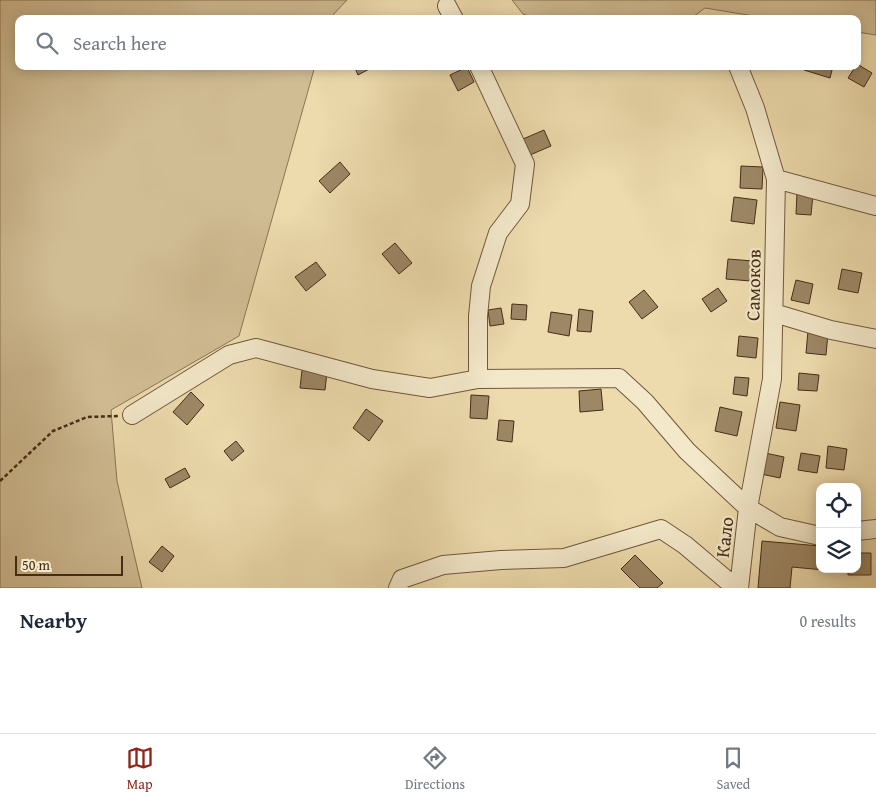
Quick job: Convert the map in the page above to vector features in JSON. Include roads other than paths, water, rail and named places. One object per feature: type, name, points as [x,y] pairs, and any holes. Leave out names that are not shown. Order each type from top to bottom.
[{"type":"street","points":[[478,379],[478,316],[481,286],[498,233],[520,204],[524,164],[481,70]]},
{"type":"street","name":"Самоков","points":[[740,70],[755,108],[776,178],[772,380],[748,508]]},
{"type":"street","points":[[776,178],[876,206]]},
{"type":"street","points":[[774,313],[831,330],[876,339]]},
{"type":"street","points":[[132,415],[229,355],[256,348],[372,379],[430,388],[478,379],[619,378],[645,402],[687,450],[748,508]]},
{"type":"street","name":"Кало","points":[[738,588],[748,508],[780,527],[816,535]]},
{"type":"street","points":[[398,588],[402,579],[442,565],[501,560],[564,558],[661,529],[685,545],[738,588]]},
{"type":"street","points":[[861,531],[876,529]]}]
